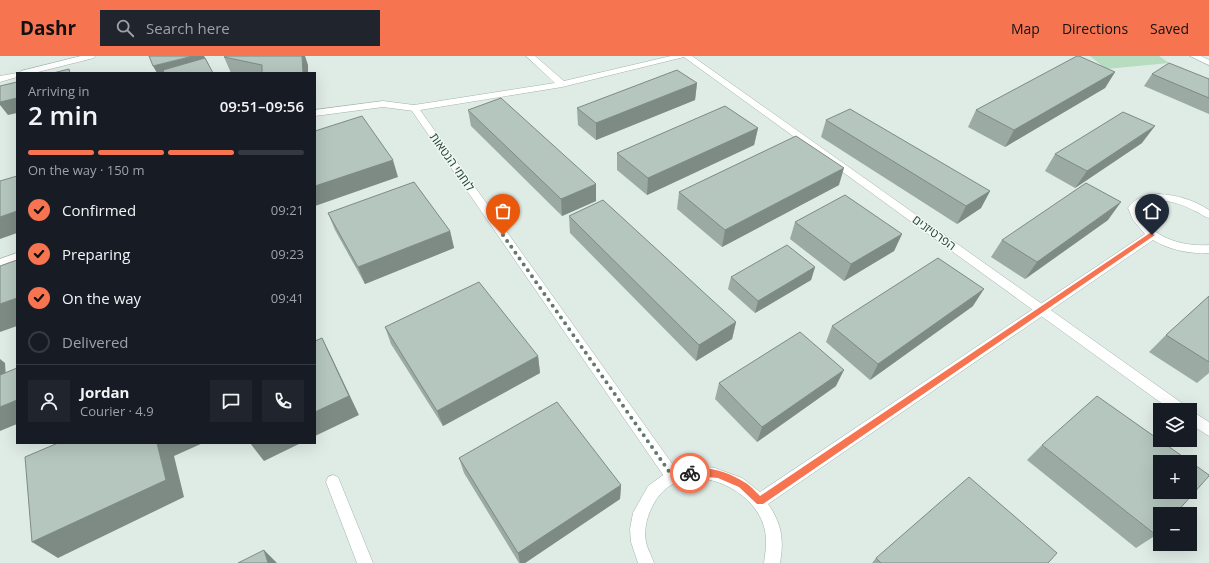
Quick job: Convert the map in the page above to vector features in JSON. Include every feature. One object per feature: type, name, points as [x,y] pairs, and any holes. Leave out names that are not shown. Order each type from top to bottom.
[{"type":"street","points":[[28,72],[91,56]]},
{"type":"street","points":[[530,56],[562,84]]},
{"type":"street","points":[[316,113],[384,104],[414,108],[562,84],[681,56]]},
{"type":"street","name":"הפרטיזנים","points":[[687,56],[1171,403]]},
{"type":"street","points":[[1194,56],[1209,64]]},
{"type":"street","points":[[0,79],[16,75]]},
{"type":"street","name":"לוחמי הגטאות","points":[[414,108],[673,477]]},
{"type":"street","points":[[1208,212],[1174,199],[1153,197],[1138,202],[1133,208],[1134,216],[1141,226],[1152,235],[1169,243],[1187,248],[1204,250],[1209,249]]},
{"type":"street","points":[[760,501],[1152,235]]},
{"type":"street","points":[[0,263],[16,257]]},
{"type":"street","points":[[1197,421],[1209,430]]},
{"type":"street","points":[[646,563],[639,545],[638,523],[644,504],[657,488],[673,477],[696,472],[719,474],[741,484],[760,501],[771,520],[774,535],[775,542],[772,563]]},
{"type":"street","points":[[333,482],[364,563]]},
{"type":"green space","points":[[1090,56],[1159,56],[1169,63],[1106,69]]},
{"type":"building","points":[[149,56],[193,56],[153,66]]},
{"type":"building","points":[[302,56],[303,72],[262,72],[262,65],[224,57]]},
{"type":"building","points":[[1077,56],[1115,72],[1014,130],[976,110]]},
{"type":"building","points":[[205,58],[212,72],[164,72],[163,70]]},
{"type":"building","points":[[1169,63],[1209,79],[1209,98],[1152,74]]},
{"type":"building","points":[[69,69],[70,72],[57,72]]},
{"type":"building","points":[[677,70],[697,83],[596,123],[577,108]]},
{"type":"building","points":[[16,82],[16,98],[0,102],[0,86]]},
{"type":"building","points":[[501,98],[596,184],[561,199],[468,110]]},
{"type":"building","points":[[725,106],[758,128],[648,178],[617,153]]},
{"type":"building","points":[[850,109],[990,191],[966,206],[826,120]]},
{"type":"building","points":[[1123,112],[1155,126],[1087,171],[1055,154]]},
{"type":"building","points":[[362,116],[393,160],[316,186],[316,131]]},
{"type":"building","points":[[796,136],[844,168],[725,230],[679,192]]},
{"type":"building","points":[[16,176],[16,211],[0,217],[0,181]]},
{"type":"building","points":[[414,182],[450,231],[358,267],[328,213]]},
{"type":"building","points":[[1086,183],[1121,202],[1037,262],[1002,240]]},
{"type":"building","points":[[845,195],[902,234],[851,264],[795,222]]},
{"type":"building","points":[[603,200],[736,322],[699,345],[569,216]]},
{"type":"building","points":[[787,245],[815,267],[758,301],[731,277]]},
{"type":"building","points":[[938,258],[984,289],[878,364],[832,326]]},
{"type":"building","points":[[16,260],[16,298],[0,304],[0,266]]},
{"type":"building","points":[[479,282],[538,356],[437,411],[385,327]]},
{"type":"building","points":[[1209,296],[1209,362],[1166,335]]},
{"type":"building","points":[[800,332],[844,370],[762,427],[719,383]]},
{"type":"building","points":[[322,338],[349,396],[316,412],[316,341]]},
{"type":"building","points":[[16,368],[16,400],[0,407],[0,375]]},
{"type":"building","points":[[1097,396],[1153,436],[1153,447],[1169,447],[1181,455],[1153,455],[1153,499],[1188,499],[1181,507],[1153,507],[1153,533],[1042,445]]},
{"type":"building","points":[[557,402],[621,485],[518,553],[459,458]]},
{"type":"building","points":[[56,444],[157,444],[166,480],[32,542],[25,457]]},
{"type":"building","points":[[1197,467],[1209,476],[1197,489]]},
{"type":"building","points":[[969,477],[1057,553],[1048,563],[881,563],[876,558]]},
{"type":"building","points":[[264,550],[268,563],[238,563]]},
{"type":"way so far","points":[[503,235],[673,477],[690,473]]},
{"type":"route","points":[[690,473],[696,472],[719,474],[741,484],[760,501],[1152,235]]}]
